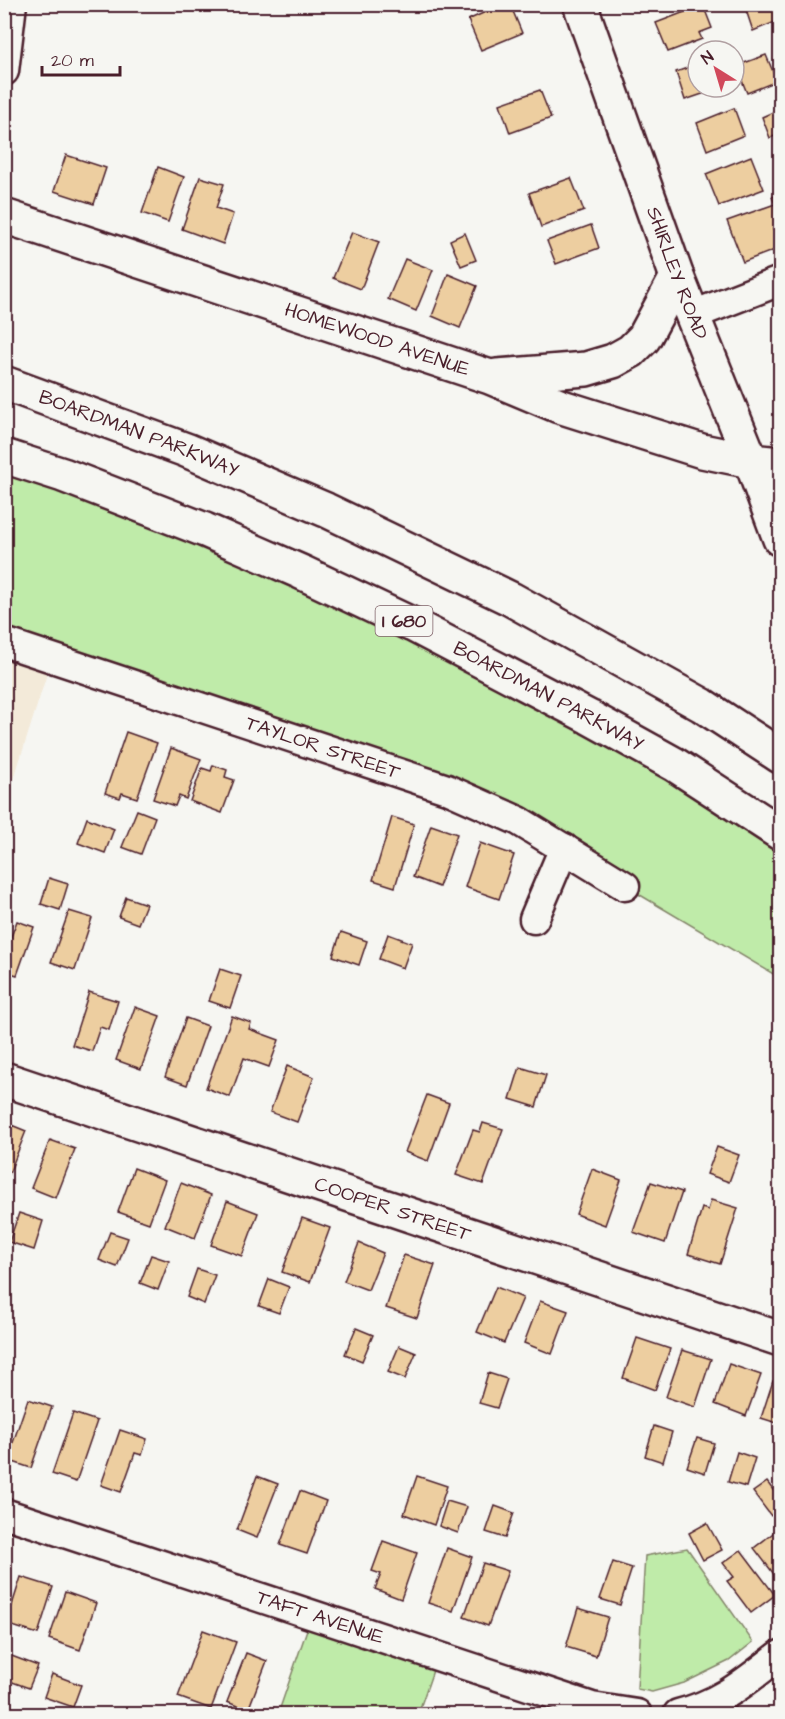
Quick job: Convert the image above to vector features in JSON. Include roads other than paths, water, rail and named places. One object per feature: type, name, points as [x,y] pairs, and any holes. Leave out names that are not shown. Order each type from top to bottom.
[{"type":"main road","name":"SHIRLEY ROAD","points":[[580,4],[677,277],[693,315],[766,463],[780,539]]},
{"type":"main road","name":"HOMEWOOD AVENUE","points":[[4,216],[490,377],[559,406],[702,451],[766,463]]},
{"type":"main road","points":[[490,377],[586,369],[613,361],[631,351],[644,338],[677,277]]},
{"type":"main road","name":"BOARDMAN PARKWAY","points":[[4,383],[186,450],[326,510],[511,600],[702,705],[780,756]]},
{"type":"main road","name":"BOARDMAN PARKWAY","points":[[4,456],[63,475],[205,530],[413,625],[674,764],[780,833]]},
{"type":"main road","name":"COOPER STREET","points":[[4,1079],[780,1339]]},
{"type":"street","points":[[4,71],[12,4]]},
{"type":"street","points":[[693,315],[780,281]]},
{"type":"street","name":"TAYLOR STREET","points":[[4,642],[447,789],[519,821],[625,886]]},
{"type":"street","points":[[534,919],[564,848]]},
{"type":"street","name":"TAFT AVENUE","points":[[4,1513],[592,1707],[637,1714]]},
{"type":"street","points":[[678,1714],[699,1709],[731,1693],[780,1654]]}]
